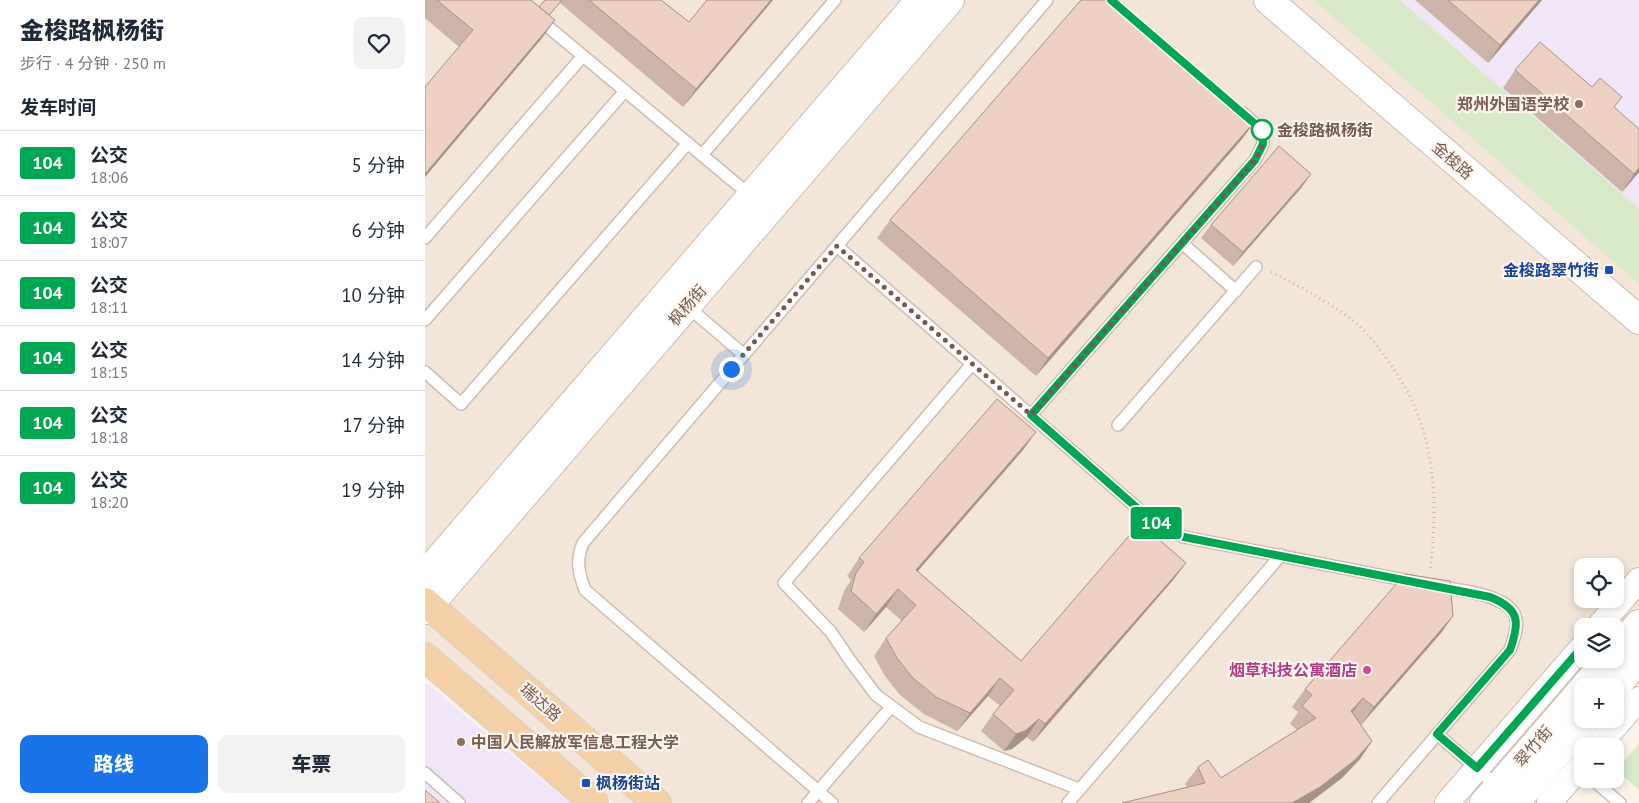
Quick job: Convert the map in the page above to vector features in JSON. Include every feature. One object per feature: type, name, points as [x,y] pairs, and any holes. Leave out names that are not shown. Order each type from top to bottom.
[{"type":"main road","name":"瑞达路","points":[[426,606],[657,803]]},
{"type":"main road","points":[[425,657],[594,803]]},
{"type":"street","name":"枫杨街","points":[[425,575],[920,0]]},
{"type":"street","name":"枫杨街","points":[[426,606],[950,0]]},
{"type":"street","name":"金梭路","points":[[1267,0],[1639,320]]},
{"type":"street","points":[[1606,618],[1639,580]]},
{"type":"street","points":[[1624,642],[1639,624]]},
{"type":"street","points":[[1447,803],[1574,656]]},
{"type":"street","points":[[1623,678],[1639,659]]},
{"type":"street","points":[[1592,678],[1601,668]]},
{"type":"street","points":[[1605,738],[1639,699]]},
{"type":"street","name":"翠竹街","points":[[1499,798],[1574,701]]},
{"type":"street","name":"翠竹街","points":[[1499,798],[1574,765]]},
{"type":"street","points":[[1549,803],[1574,767]]},
{"type":"lane","points":[[516,0],[751,196]]},
{"type":"lane","points":[[702,155],[835,0]]},
{"type":"lane","points":[[832,803],[585,590],[579,575],[577,557],[583,543],[1047,0]]},
{"type":"lane","points":[[425,238],[583,56]]},
{"type":"lane","points":[[425,320],[625,91]]},
{"type":"lane","points":[[1031,415],[1255,160],[1263,144],[1262,130],[1231,104]]},
{"type":"lane","points":[[425,372],[461,404],[688,143]]},
{"type":"lane","points":[[1182,243],[1236,291]]},
{"type":"lane","points":[[837,246],[1144,514],[1164,528],[1184,537],[1490,597],[1511,610],[1517,618],[1516,634],[1510,650],[1378,803]]},
{"type":"lane","points":[[1118,425],[1256,267]]},
{"type":"lane","points":[[687,306],[744,355]]},
{"type":"lane","points":[[972,364],[784,583],[822,620],[876,695],[919,727],[1079,789]]},
{"type":"lane","points":[[1068,803],[1281,555]]},
{"type":"lane","points":[[808,803],[891,707]]},
{"type":"lane","points":[[1437,734],[1477,768],[1499,798]]},
{"type":"lane","points":[[425,773],[459,803]]},
{"type":"lane","points":[[1603,788],[1620,803]]},
{"type":"path","points":[[1256,267],[1269,270],[1349,317],[1373,340],[1397,372],[1416,404],[1432,471],[1434,533],[1428,584]]},
{"type":"shaded area","points":[[425,0],[1639,0],[1639,703],[1624,720],[1624,678],[1574,678],[1574,728],[1617,728],[1609,738],[1574,738],[1574,779],[1554,803],[612,803],[425,644]]},
{"type":"shaded area","name":"郑州外国语学校","points":[[1400,0],[1639,0],[1639,209]]},
{"type":"shaded area","name":"中国人民解放军信息工程大学","points":[[425,682],[570,803],[425,803]]},
{"type":"green space","points":[[1314,0],[1400,0],[1639,209],[1639,284]]},
{"type":"green space","points":[[1639,744],[1639,790],[1624,777],[1624,761]]},
{"type":"building","points":[[437,0],[531,0],[555,20],[425,174],[425,87],[473,30]]},
{"type":"building","points":[[545,0],[562,0],[549,15],[539,7]]},
{"type":"building","points":[[589,0],[661,0],[689,22],[707,0],[771,0],[696,89]]},
{"type":"building","points":[[1081,0],[1115,0],[1255,121],[1048,358],[890,220]]},
{"type":"building","points":[[1448,0],[1539,0],[1500,45]]},
{"type":"building","points":[[1540,42],[1592,87],[1600,78],[1622,97],[1614,107],[1639,129],[1639,168],[1634,174],[1515,70]]},
{"type":"building","points":[[1279,146],[1311,174],[1243,252],[1211,225]]},
{"type":"building","points":[[997,399],[1036,432],[916,570],[1021,661],[1140,523],[1186,563],[1045,724],[1039,719],[1025,731],[1016,734],[993,714],[1014,690],[1000,678],[970,713],[936,697],[912,677],[897,658],[886,638],[916,605],[898,589],[876,614],[851,591],[856,573],[864,562],[859,558]]},
{"type":"building","name":"烟草科技公寓酒店","points":[[1405,574],[1450,581],[1453,616],[1374,707],[1363,698],[1351,711],[1372,741],[1355,760],[1320,787],[1292,803],[1122,803],[1205,783],[1198,767],[1208,760],[1221,778],[1316,718],[1302,706],[1312,695],[1305,689]]},
{"type":"building","points":[[425,790],[440,803],[425,803]]},
{"type":"bus line","name":"104","points":[[1111,0],[1262,130],[1263,144],[1255,160],[1031,415],[1144,514],[1164,528],[1184,537],[1490,597],[1501,601],[1517,618],[1516,634],[1510,650],[1437,734],[1477,768],[1574,656]]},
{"type":"place","name":"郑州外国语学校","points":[[1579,104]]},
{"type":"place","name":"金梭路枫杨街","points":[[1262,130]]},
{"type":"place","name":"金梭路翠竹街","points":[[1609,270]]},
{"type":"place","name":"烟草科技公寓酒店","points":[[1367,670]]},
{"type":"place","name":"中国人民解放军信息工程大学","points":[[461,742]]},
{"type":"place","name":"枫杨街站","points":[[586,783]]},
{"type":"route","points":[[731,369],[837,246],[1031,415],[1255,160],[1263,144],[1262,130]]}]
